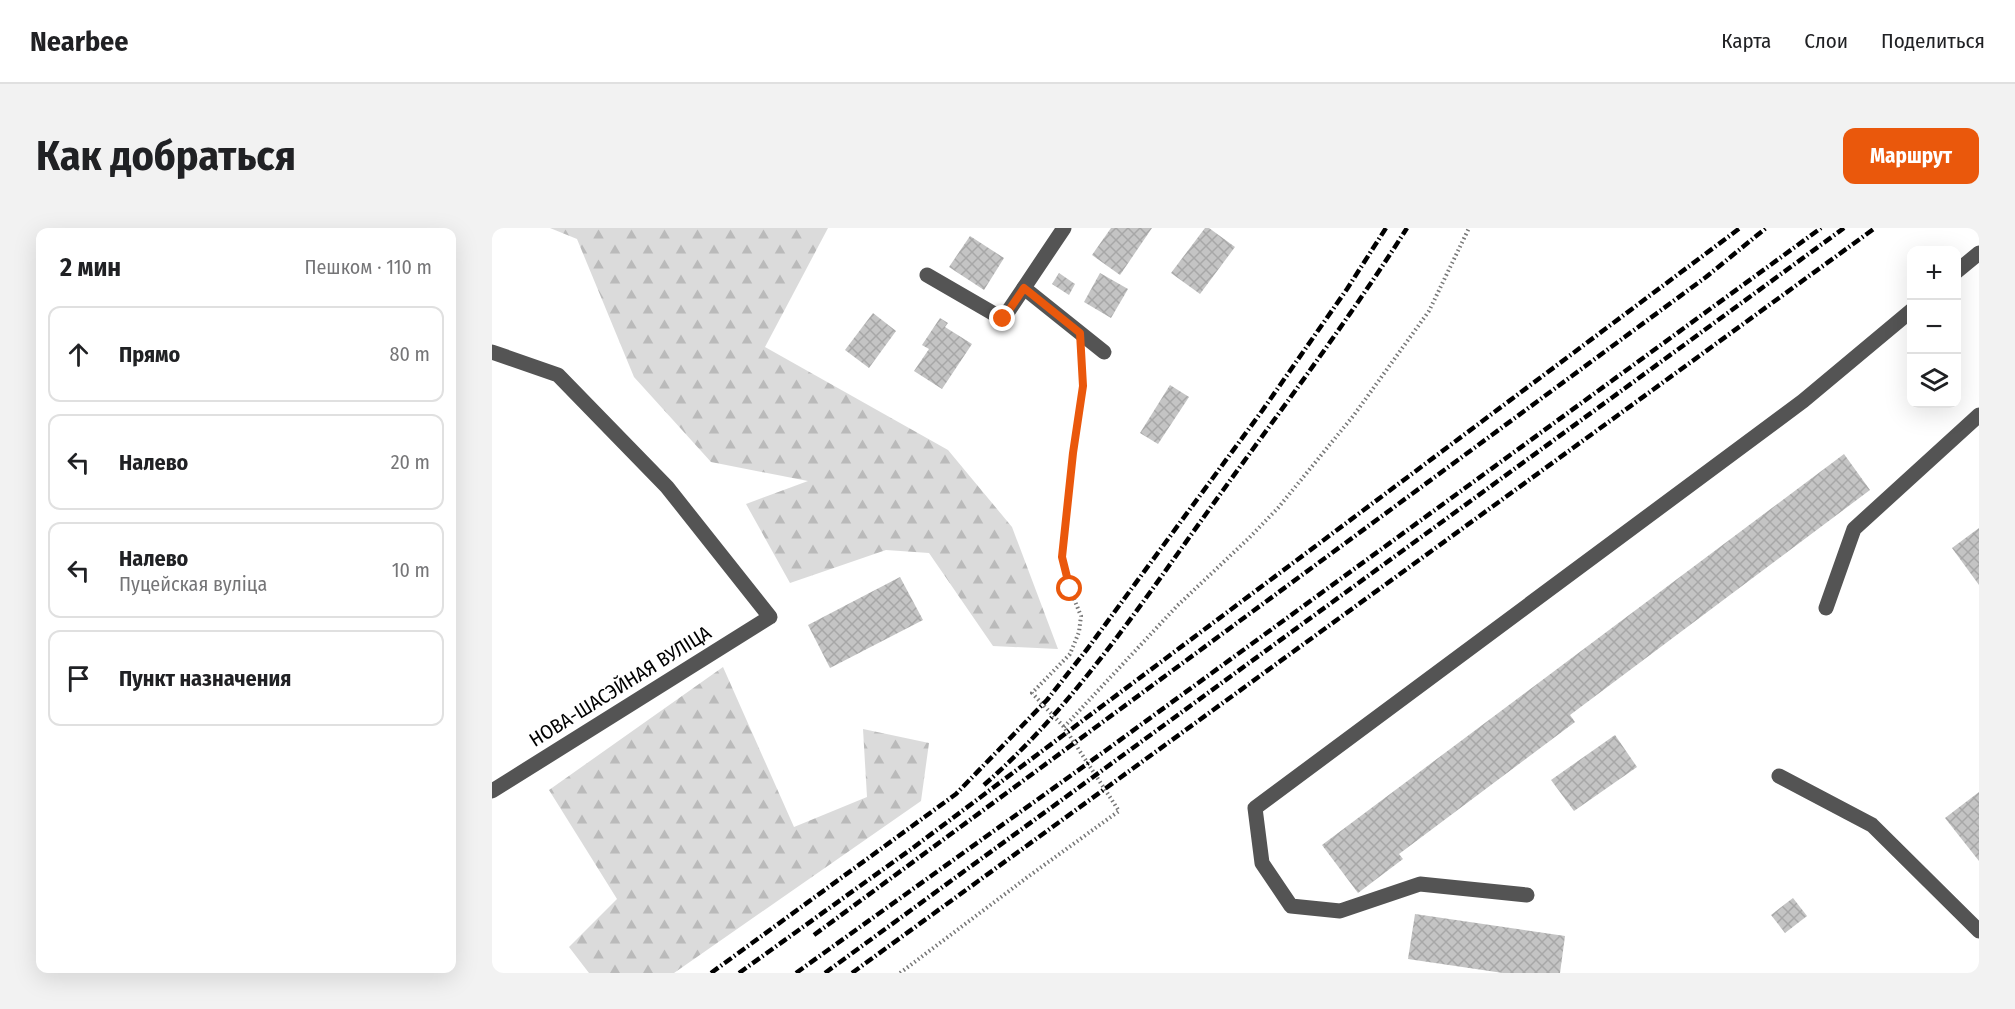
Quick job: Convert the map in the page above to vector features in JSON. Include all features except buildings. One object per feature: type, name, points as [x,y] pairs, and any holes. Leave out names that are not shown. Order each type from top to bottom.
[{"type":"street","points":[[927,275],[1003,319],[1064,228]]},
{"type":"street","points":[[1961,268],[1979,253]]},
{"type":"street","points":[[1024,288],[1104,352]]},
{"type":"street","points":[[1527,895],[1420,884],[1340,911],[1291,906],[1262,862],[1255,808],[1803,401],[1907,313]]},
{"type":"street","name":"НОВА-ШАСЭЙНАЯ ВУЛІЦА","points":[[492,352],[558,375],[667,487],[770,617],[492,791]]},
{"type":"street","points":[[1826,608],[1854,529],[1979,415]]},
{"type":"street","points":[[1779,777],[1872,825],[1979,931]]},
{"type":"path","points":[[1064,727],[1177,606],[1250,538],[1278,508],[1354,415],[1429,311],[1469,228]]},
{"type":"path","points":[[900,973],[1119,811],[1064,727],[1032,693],[1070,654],[1079,632],[1081,616],[1070,589],[1062,557],[1083,386],[1080,333]]},
{"type":"green space","points":[[550,228],[828,228],[765,347],[948,450],[1012,527],[1058,649],[993,646],[929,553],[886,550],[790,583],[746,504],[808,481],[711,462],[634,377],[577,239]]},
{"type":"green space","points":[[723,667],[794,827],[867,797],[863,729],[929,743],[921,801],[674,973],[589,973],[569,947],[617,899],[549,790]]},
{"type":"railway","points":[[711,973],[956,794],[1047,700],[1088,648],[1262,411],[1347,289],[1386,228]]},
{"type":"railway","points":[[984,785],[1048,721],[1105,652],[1311,369],[1407,228]]},
{"type":"railway","points":[[739,973],[910,850],[1740,228]]},
{"type":"railway","points":[[814,935],[1706,277],[1766,228]]},
{"type":"railway","points":[[796,973],[1105,751],[1821,228]]},
{"type":"railway","points":[[825,973],[1844,228]]},
{"type":"railway","points":[[852,973],[1875,228]]},
{"type":"route","points":[[1003,319],[1024,288],[1080,333],[1083,386],[1062,557],[1070,589]]}]
